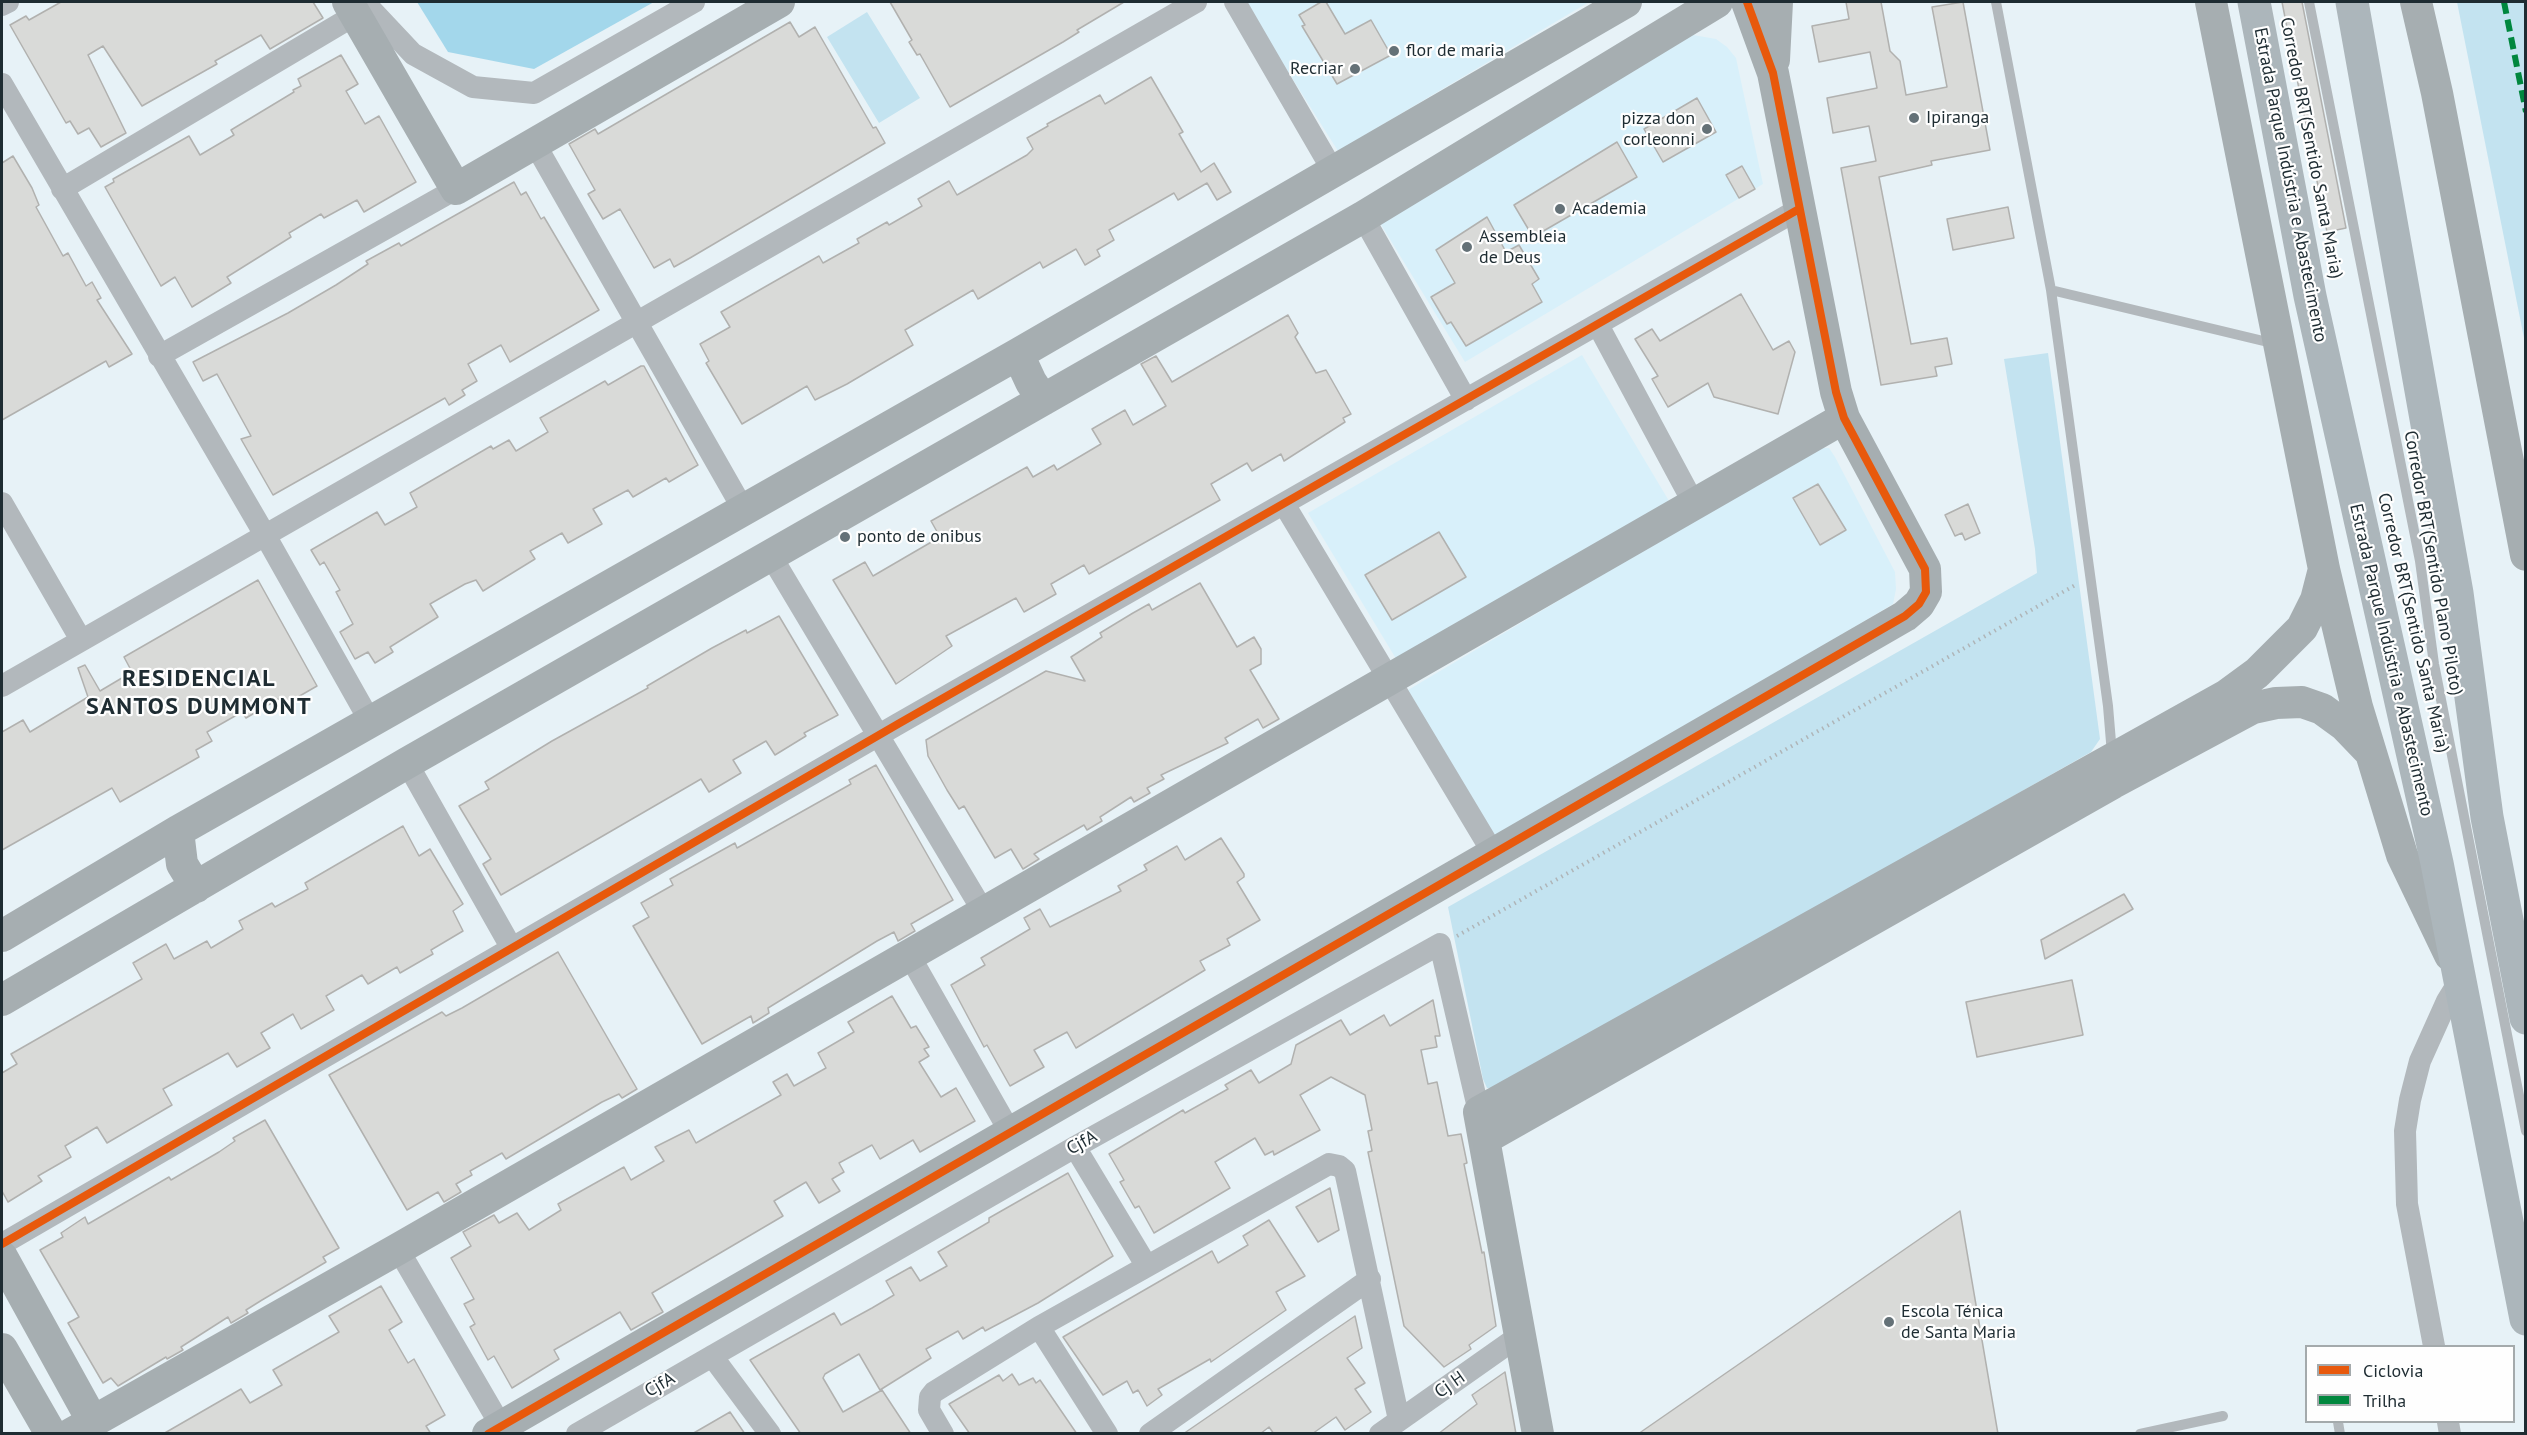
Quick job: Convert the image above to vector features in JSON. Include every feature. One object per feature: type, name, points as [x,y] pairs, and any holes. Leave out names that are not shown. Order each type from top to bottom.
[{"type":"highway","name":"Estrada Parque Indústria e Abastecimento","points":[[2254,2],[2310,296],[2381,621],[2420,781],[2526,1319]]},
{"type":"highway","points":[[2352,2],[2457,593],[2487,817],[2526,1018]]},
{"type":"street","points":[[2,5],[8,2]]},
{"type":"street","points":[[356,6],[413,54],[473,87],[534,93],[694,2]]},
{"type":"street","points":[[159,356],[535,144],[779,2]]},
{"type":"street","points":[[2,686],[1196,2]]},
{"type":"street","points":[[1235,2],[1333,171]]},
{"type":"street","points":[[2,936],[178,831],[372,723],[743,509],[1018,354],[1626,2]]},
{"type":"street","points":[[2,999],[407,763],[1363,218],[1718,2]]},
{"type":"street","points":[[398,1249],[494,1430],[1894,622],[1919,604],[1926,592],[1925,569],[1844,418],[1828,356],[1773,73],[1746,2]]},
{"type":"street","points":[[1773,73],[1777,2]]},
{"type":"street","points":[[2211,2],[2277,344],[2324,569],[2368,751],[2402,855],[2459,976],[2421,1061],[2409,1100],[2405,1131],[2407,1204],[2434,1345]]},
{"type":"street","points":[[2416,2],[2437,93],[2526,555]]},
{"type":"street","points":[[62,189],[356,6]]},
{"type":"street","points":[[356,6],[456,189]]},
{"type":"street","points":[[2,88],[265,535],[372,723]]},
{"type":"street","points":[[535,144],[743,509]]},
{"type":"street","points":[[2,1244],[511,947],[1799,209]]},
{"type":"street","points":[[1363,218],[1466,400]]},
{"type":"street","points":[[1598,325],[1694,504]]},
{"type":"street","points":[[1018,354],[1030,382],[1043,400]]},
{"type":"street","points":[[971,380],[992,428]]},
{"type":"street","points":[[2,1257],[81,1427],[398,1249],[908,953],[1844,418]]},
{"type":"street","points":[[2,503],[81,640]]},
{"type":"street","points":[[1284,504],[1493,853]]},
{"type":"street","points":[[771,556],[983,911]]},
{"type":"street","points":[[1481,1125],[2112,771],[2257,673],[2302,628],[2316,600],[2324,569]]},
{"type":"street","points":[[2112,771],[2233,717],[2276,703],[2302,702],[2322,709],[2344,725],[2368,751]]},
{"type":"street","points":[[407,763],[511,947]]},
{"type":"street","points":[[178,831],[182,864],[196,887]]},
{"type":"street","points":[[1440,944],[1481,1125],[1539,1434]]},
{"type":"street","name":"CjfA","points":[[577,1434],[1075,1147],[1440,944]]},
{"type":"street","points":[[908,953],[1011,1132]]},
{"type":"street","points":[[1075,1147],[1146,1265]]},
{"type":"street","points":[[943,1434],[929,1410],[930,1396],[934,1392],[1039,1327],[1146,1265],[1329,1164],[1339,1166],[1344,1171],[1370,1280],[1399,1420]]},
{"type":"street","points":[[1150,1434],[1370,1280]]},
{"type":"street","points":[[1039,1327],[1107,1434]]},
{"type":"street","name":"Cj H","points":[[1380,1434],[1519,1336]]},
{"type":"street","points":[[2,1349],[51,1434]]},
{"type":"street","points":[[712,1356],[770,1434]]},
{"type":"lane","points":[[1996,2],[2051,290],[2091,576],[2112,771]]},
{"type":"lane","name":"Corredor BRT(Sentido Santa Maria)","points":[[2265,2],[2294,149]]},
{"type":"lane","name":"Corredor BRT(Sentido Plano Piloto)","points":[[2309,2],[2420,561],[2434,664],[2526,1131]]},
{"type":"lane","points":[[2051,290],[2277,344]]},
{"type":"lane","name":"Corredor BRT(Sentido Santa Maria)","points":[[2362,471],[2398,632]]},
{"type":"lane","points":[[2448,856],[2521,1230]]},
{"type":"lane","points":[[2140,1434],[2223,1416]]},
{"type":"path","points":[[1440,944],[2091,576]]},
{"type":"shaded area","points":[[417,2],[654,2],[534,69],[448,52]]},
{"type":"shaded area","points":[[1244,2],[1589,2],[1338,151]]},
{"type":"shaded area","points":[[2457,2],[2525,2],[2525,343]]},
{"type":"shaded area","points":[[867,12],[920,98],[879,123],[827,37]]},
{"type":"shaded area","points":[[1693,35],[1716,39],[1736,58],[1763,184],[1465,362],[1380,223]]},
{"type":"shaded area","points":[[2048,353],[2100,739],[2091,752],[1498,1088],[1487,1088],[1483,1079],[1448,907],[2037,573],[2004,359]]},
{"type":"shaded area","points":[[1582,355],[1669,501],[1398,662],[1308,513]]},
{"type":"shaded area","points":[[1816,448],[1829,448],[1835,457],[1895,572],[1896,589],[1893,604],[1496,841],[1408,690]]},
{"type":"building","points":[[61,2],[313,2],[323,18],[270,49],[261,35],[215,61],[217,64],[142,106],[103,46],[88,55],[126,133],[101,147],[89,128],[78,134],[70,121],[66,123],[10,25],[26,16],[29,20]]},
{"type":"building","points":[[890,2],[1124,2],[1077,30],[1079,32],[1063,42],[950,107],[920,54],[917,55],[909,42],[912,40]]},
{"type":"building","points":[[1321,2],[1326,2],[1345,34],[1371,20],[1391,55],[1337,84],[1302,26],[1305,25],[1299,15]]},
{"type":"building","points":[[1846,2],[1881,2],[1890,51],[1900,61],[1906,95],[1947,87],[1932,7],[1963,2],[1990,150],[1931,161],[1932,165],[1879,177],[1911,344],[1947,338],[1952,364],[1935,367],[1937,376],[1881,385],[1841,168],[1876,161],[1869,126],[1833,133],[1827,98],[1877,88],[1870,52],[1819,62],[1812,26],[1849,19]]},
{"type":"building","points":[[2282,2],[2302,2],[2346,228],[2327,232]]},
{"type":"building","points":[[790,22],[799,37],[815,27],[873,128],[876,127],[885,143],[674,267],[670,259],[654,268],[620,209],[603,219],[588,194],[595,190],[569,144],[595,129],[598,134]]},
{"type":"building","points":[[341,55],[358,84],[346,91],[365,124],[379,116],[416,182],[364,212],[357,200],[324,218],[321,214],[289,233],[291,237],[227,277],[231,283],[192,307],[175,277],[161,286],[105,187],[114,182],[113,179],[189,136],[200,155],[234,135],[231,130],[294,92],[293,90],[301,86],[298,79]]},
{"type":"building","points":[[1151,77],[1183,132],[1179,134],[1201,172],[1214,163],[1231,192],[1217,200],[1207,183],[1178,200],[1174,193],[1109,230],[1114,240],[1097,250],[1100,256],[1085,265],[1076,249],[1043,268],[1040,262],[978,299],[973,290],[905,330],[913,345],[847,384],[815,400],[807,386],[742,424],[706,363],[709,361],[700,344],[730,327],[721,312],[819,256],[823,263],[859,243],[857,239],[887,222],[889,225],[922,206],[918,199],[949,181],[957,195],[1027,155],[1033,149],[1027,138],[1048,126],[1047,124],[1100,95],[1105,104]]},
{"type":"building","points":[[1697,98],[1716,132],[1663,162],[1644,129]]},
{"type":"building","points":[[1617,142],[1637,177],[1533,237],[1514,205]]},
{"type":"building","points":[[13,156],[32,188],[39,205],[36,207],[63,256],[68,253],[86,286],[92,282],[101,298],[97,300],[132,354],[109,367],[106,361],[2,420],[2,163]]},
{"type":"building","points":[[1742,166],[1755,189],[1739,198],[1726,175]]},
{"type":"building","points":[[514,182],[521,195],[526,192],[541,219],[544,217],[599,310],[510,362],[501,345],[468,364],[477,381],[462,390],[465,395],[449,405],[445,398],[273,495],[241,439],[251,436],[217,374],[203,381],[193,362],[288,313],[368,264],[366,261],[399,243],[401,246]]},
{"type":"building","points":[[2008,207],[2014,238],[1953,250],[1947,219]]},
{"type":"building","points":[[1487,217],[1506,252],[1519,245],[1539,279],[1532,284],[1542,302],[1466,346],[1451,322],[1447,324],[1431,297],[1455,283],[1436,250]]},
{"type":"building","points":[[1741,294],[1773,350],[1789,341],[1795,352],[1778,414],[1714,397],[1708,383],[1668,407],[1652,379],[1658,376],[1635,339],[1652,329],[1660,341]]},
{"type":"building","points":[[1288,315],[1298,333],[1295,337],[1316,373],[1326,370],[1351,414],[1343,418],[1345,422],[1284,461],[1281,454],[1252,471],[1247,463],[1211,484],[1220,500],[1089,574],[1084,565],[1051,584],[1056,594],[1024,612],[1016,598],[946,636],[952,646],[896,684],[833,580],[865,562],[873,576],[940,537],[931,521],[1027,467],[1033,477],[1054,465],[1057,470],[1101,444],[1092,429],[1125,410],[1133,425],[1166,406],[1141,364],[1156,356],[1172,382]]},
{"type":"building","points":[[644,366],[698,465],[669,482],[666,478],[633,497],[628,490],[593,509],[602,524],[568,543],[562,533],[530,551],[535,559],[483,591],[476,580],[430,604],[438,617],[390,647],[393,652],[375,663],[368,652],[355,659],[340,632],[353,624],[336,592],[340,590],[324,562],[320,565],[311,550],[377,512],[385,525],[417,507],[410,493],[491,446],[493,449],[509,440],[516,451],[548,432],[540,418],[605,381],[608,385]]},
{"type":"building","points":[[1818,484],[1846,530],[1820,545],[1793,498]]},
{"type":"building","points":[[1968,504],[1980,533],[1965,540],[1962,533],[1955,536],[1945,515]]},
{"type":"building","points":[[1439,532],[1466,577],[1392,620],[1365,575]]},
{"type":"building","points":[[258,580],[317,686],[284,705],[280,698],[246,718],[242,712],[207,732],[212,741],[196,750],[199,757],[120,802],[112,788],[2,850],[2,732],[23,720],[30,732],[88,697],[78,668],[85,665],[100,691],[132,672],[124,657]]},
{"type":"building","points":[[1200,583],[1237,647],[1254,637],[1261,649],[1261,664],[1250,670],[1279,719],[1263,728],[1258,719],[1225,738],[1228,743],[1161,775],[1164,779],[1147,788],[1150,793],[1134,802],[1131,797],[1100,817],[1102,821],[1087,830],[1084,825],[1034,854],[1039,859],[1023,869],[1011,849],[995,858],[964,806],[959,809],[947,790],[928,756],[926,740],[1046,671],[1085,681],[1071,657],[1102,637],[1100,633],[1133,613],[1149,604],[1152,610]]},
{"type":"building","points":[[779,616],[838,715],[804,733],[806,736],[775,755],[766,741],[733,760],[741,773],[709,792],[701,779],[501,895],[483,864],[491,859],[459,806],[489,789],[485,782],[552,741],[648,688],[647,686],[712,648]]},
{"type":"building","points":[[876,765],[953,900],[911,924],[915,931],[898,941],[894,932],[768,1008],[769,1013],[753,1023],[751,1016],[702,1044],[633,926],[649,917],[641,903],[673,885],[670,879],[735,843],[737,848],[851,784],[849,780]]},
{"type":"building","points":[[403,826],[419,856],[430,849],[463,904],[453,911],[463,931],[431,950],[433,954],[400,973],[397,967],[368,984],[362,975],[326,996],[334,1010],[301,1029],[293,1014],[261,1033],[270,1048],[237,1067],[228,1053],[163,1089],[172,1105],[107,1143],[97,1127],[65,1146],[71,1157],[38,1176],[42,1181],[8,1202],[2,1191],[2,1073],[17,1064],[11,1054],[142,979],[133,963],[166,944],[174,959],[207,941],[211,948],[243,929],[239,921],[272,903],[275,907],[308,889],[305,883]]},
{"type":"building","points":[[1221,838],[1244,874],[1244,877],[1237,882],[1260,920],[1227,939],[1230,945],[1200,961],[1205,970],[1076,1048],[1067,1032],[1034,1050],[1044,1067],[1010,1086],[987,1045],[984,1047],[951,985],[985,965],[981,958],[1030,929],[1024,918],[1040,909],[1050,927],[1121,891],[1118,886],[1147,870],[1144,865],[1177,846],[1185,860]]},
{"type":"building","points":[[2124,894],[2133,909],[2045,959],[2041,940]]},
{"type":"building","points":[[558,952],[637,1089],[622,1098],[619,1094],[602,1102],[506,1159],[502,1153],[470,1171],[472,1175],[456,1184],[461,1192],[444,1202],[438,1192],[407,1210],[329,1075],[442,1012],[446,1016],[462,1008]]},
{"type":"building","points":[[2072,980],[2083,1035],[1977,1057],[1966,1002]]},
{"type":"building","points":[[892,996],[911,1028],[916,1026],[929,1047],[924,1049],[929,1056],[919,1062],[941,1097],[956,1088],[975,1121],[920,1152],[913,1140],[880,1159],[872,1145],[839,1163],[844,1172],[832,1179],[840,1191],[819,1203],[806,1182],[774,1201],[783,1216],[652,1293],[663,1312],[631,1330],[620,1312],[554,1350],[559,1359],[512,1388],[494,1356],[488,1360],[470,1327],[475,1324],[464,1304],[474,1299],[451,1258],[471,1246],[463,1232],[494,1215],[499,1223],[517,1213],[529,1230],[561,1210],[558,1204],[624,1167],[631,1180],[664,1161],[655,1147],[689,1130],[696,1143],[781,1095],[773,1082],[787,1074],[794,1086],[826,1068],[818,1053],[854,1032],[848,1022]]},
{"type":"building","points":[[1433,1000],[1440,1036],[1435,1036],[1437,1047],[1421,1050],[1428,1084],[1437,1082],[1448,1136],[1461,1134],[1467,1163],[1464,1164],[1482,1253],[1484,1252],[1496,1326],[1469,1345],[1471,1349],[1444,1367],[1404,1326],[1368,1152],[1372,1151],[1368,1131],[1372,1130],[1365,1095],[1331,1077],[1300,1095],[1320,1130],[1274,1155],[1273,1151],[1265,1155],[1255,1138],[1215,1162],[1230,1188],[1154,1233],[1139,1206],[1135,1208],[1120,1182],[1124,1180],[1109,1154],[1183,1110],[1185,1113],[1228,1089],[1225,1085],[1251,1070],[1259,1083],[1291,1064],[1296,1045],[1341,1020],[1350,1035],[1384,1015],[1390,1026]]},
{"type":"building","points":[[265,1120],[339,1248],[323,1257],[326,1262],[246,1310],[248,1313],[231,1323],[228,1317],[181,1347],[183,1350],[167,1359],[166,1357],[118,1386],[111,1378],[103,1383],[68,1323],[79,1317],[40,1250],[63,1237],[61,1233],[85,1217],[88,1224],[169,1177],[171,1180],[219,1152],[235,1141],[233,1138]]},
{"type":"building","points":[[1068,1173],[1113,1256],[1038,1303],[985,1331],[983,1327],[963,1339],[958,1331],[926,1349],[931,1358],[880,1390],[859,1354],[825,1374],[823,1378],[843,1412],[882,1390],[911,1434],[801,1434],[750,1360],[834,1313],[841,1325],[872,1308],[894,1295],[886,1281],[911,1267],[920,1281],[947,1266],[938,1252],[989,1222],[989,1218]]},
{"type":"building","points":[[1330,1188],[1339,1230],[1318,1242],[1296,1207]]},
{"type":"building","name":"Escola Ténica de Santa Maria","points":[[1960,1211],[1998,1434],[1638,1434]]},
{"type":"building","points":[[1269,1220],[1305,1276],[1276,1292],[1286,1310],[1211,1362],[1210,1359],[1158,1389],[1162,1395],[1147,1406],[1138,1390],[1133,1393],[1127,1381],[1103,1395],[1063,1337],[1212,1251],[1218,1263],[1248,1245],[1243,1236]]},
{"type":"building","points":[[381,1286],[402,1322],[389,1330],[408,1363],[414,1359],[445,1415],[426,1426],[431,1434],[163,1434],[241,1389],[250,1403],[282,1385],[273,1370],[339,1332],[329,1316]]},
{"type":"building","points":[[1355,1316],[1362,1348],[1347,1358],[1365,1383],[1355,1389],[1371,1412],[1345,1430],[1336,1417],[1312,1434],[1274,1434],[1269,1427],[1260,1434],[1183,1434]]},
{"type":"building","points":[[1505,1372],[1516,1434],[1438,1434],[1477,1404],[1472,1395]]},
{"type":"building","points":[[1012,1374],[1019,1385],[1033,1378],[1036,1383],[1040,1380],[1077,1434],[970,1434],[949,1404],[999,1375],[1003,1381]]},
{"type":"building","points":[[730,1412],[745,1434],[692,1434]]},
{"type":"marked path","points":[[2504,2],[2526,112]]},
{"type":"cycle path","points":[[488,1434],[1905,616],[1919,604],[1926,592],[1925,569],[1844,418],[1836,392],[1773,73],[1747,2]]},
{"type":"cycle path","points":[[2,1244],[898,724],[1799,209]]},
{"type":"place","name":"flor de maria","points":[[1394,51]]},
{"type":"place","name":"Recriar","points":[[1355,69]]},
{"type":"place","name":"Ipiranga","points":[[1914,118]]},
{"type":"place","name":"pizza don corleonni","points":[[1707,129]]},
{"type":"place","name":"Academia","points":[[1560,209]]},
{"type":"place","name":"Assembleia de Deus","points":[[1467,247]]},
{"type":"place","name":"ponto de onibus","points":[[845,537]]},
{"type":"place","name":"Escola Ténica de Santa Maria","points":[[1889,1322]]},
{"type":"district","name":"RESIDENCIAL SANTOS DUMMONT","points":[[199,693]]}]
